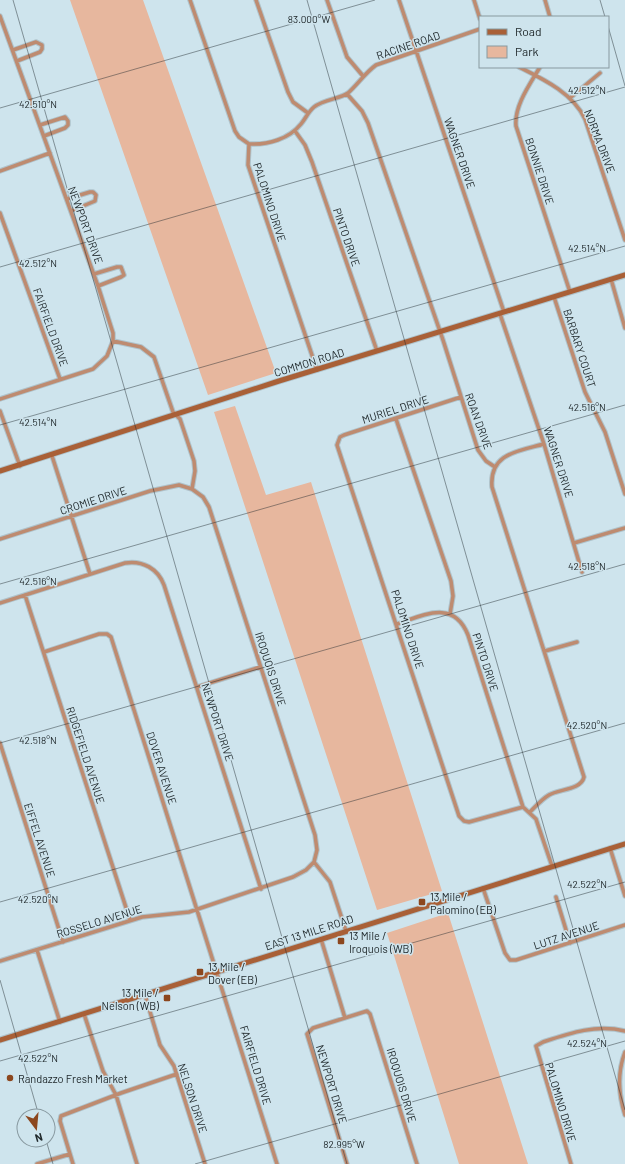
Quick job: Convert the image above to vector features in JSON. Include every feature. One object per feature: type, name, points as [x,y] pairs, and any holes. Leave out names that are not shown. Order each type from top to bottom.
[{"type":"main road","name":"COMMON ROAD","points":[[0,471],[52,456],[317,370],[625,274]]},
{"type":"main road","name":"EAST 13 MILE ROAD","points":[[0,1040],[625,844]]},
{"type":"street","points":[[190,0],[235,131],[239,138],[249,144]]},
{"type":"street","points":[[256,0],[288,92],[293,102],[308,114]]},
{"type":"street","points":[[327,0],[347,57],[363,76]]},
{"type":"street","name":"WAGNER DRIVE","points":[[399,0],[544,444],[582,572]]},
{"type":"street","points":[[474,0],[479,16]]},
{"type":"street","points":[[545,0],[550,16]]},
{"type":"street","name":"NEWPORT DRIVE","points":[[0,16],[111,322],[113,341]]},
{"type":"street","name":"RACINE ROAD","points":[[249,144],[266,143],[282,138],[295,131],[308,114],[320,103],[347,94],[363,76],[380,63],[479,29]]},
{"type":"street","points":[[13,50],[36,42],[42,45],[40,52],[17,61]]},
{"type":"street","points":[[521,68],[535,75],[539,68]]},
{"type":"street","points":[[570,98],[600,73]]},
{"type":"street","name":"NORMA DRIVE","points":[[535,75],[570,98],[585,119],[625,240]]},
{"type":"street","name":"BONNIE DRIVE","points":[[535,75],[519,107],[516,126],[570,292]]},
{"type":"street","name":"ROAN DRIVE","points":[[347,94],[362,111],[366,119],[440,332],[478,450],[486,461],[495,467]]},
{"type":"street","points":[[40,125],[62,117],[65,117],[68,121],[68,125],[65,128],[44,136]]},
{"type":"street","name":"PINTO DRIVE","points":[[295,131],[302,139],[310,157],[377,351]]},
{"type":"street","name":"PALOMINO DRIVE","points":[[249,144],[248,165],[317,370]]},
{"type":"street","points":[[0,171],[50,153]]},
{"type":"street","points":[[67,199],[90,192],[96,195],[96,200],[93,203],[71,211]]},
{"type":"street","name":"FAIRFIELD DRIVE","points":[[0,213],[60,379]]},
{"type":"street","points":[[94,274],[117,267],[121,267],[124,271],[124,274],[121,277],[98,286]]},
{"type":"street","points":[[611,279],[625,328]]},
{"type":"street","name":"BARBARY COURT","points":[[554,297],[585,392],[608,438],[625,494]]},
{"type":"street","points":[[0,400],[98,366],[107,356],[113,341],[141,347],[154,357],[174,412],[181,422],[194,464],[192,489]]},
{"type":"street","name":"MURIEL DRIVE","points":[[337,441],[344,435],[461,397]]},
{"type":"street","points":[[0,411],[20,466]]},
{"type":"street","points":[[396,418],[451,581],[454,596],[450,614],[435,612],[397,624]]},
{"type":"street","name":"PALOMINO DRIVE","points":[[337,441],[338,450],[397,624],[457,812],[464,821],[473,821],[523,806]]},
{"type":"street","points":[[530,812],[548,795],[577,785],[583,780],[583,772],[493,492],[492,482],[495,467],[500,460],[509,454],[544,444]]},
{"type":"street","points":[[0,603],[90,574],[52,456]]},
{"type":"street","name":"CROMIE DRIVE","points":[[0,539],[156,489],[180,485],[192,489]]},
{"type":"street","name":"IROQUOIS DRIVE","points":[[192,489],[201,495],[209,507],[315,835],[318,850],[314,862]]},
{"type":"street","points":[[574,543],[625,528]]},
{"type":"street","name":"NEWPORT DRIVE","points":[[90,574],[130,562],[148,566],[163,582],[261,889]]},
{"type":"street","name":"RIDGEFIELD AVENUE","points":[[26,595],[130,920]]},
{"type":"street","name":"PINTO DRIVE","points":[[450,614],[462,623],[468,635],[523,806]]},
{"type":"street","name":"DOVER AVENUE","points":[[44,652],[99,634],[107,634],[111,638],[217,972]]},
{"type":"street","points":[[545,651],[577,642]]},
{"type":"street","points":[[197,687],[260,667]]},
{"type":"street","name":"EIFFEL AVENUE","points":[[0,744],[63,942]]},
{"type":"street","points":[[523,806],[530,812],[540,826],[552,866]]},
{"type":"street","points":[[610,848],[625,896]]},
{"type":"street","points":[[314,862],[330,882],[346,931]]},
{"type":"street","name":"ROSSELO AVENUE","points":[[0,961],[149,915],[180,914],[197,910],[299,875],[314,862]]},
{"type":"street","name":"LUTZ AVENUE","points":[[483,888],[504,954],[507,958],[512,960],[625,926]]},
{"type":"street","points":[[556,897],[570,943]]},
{"type":"street","points":[[321,939],[345,1018]]},
{"type":"street","points":[[37,950],[60,1022]]},
{"type":"street","name":"FAIRFIELD DRIVE","points":[[217,972],[277,1164]]},
{"type":"street","name":"NELSON DRIVE","points":[[145,995],[160,1045],[173,1063],[177,1074],[205,1164]]},
{"type":"street","name":"IROQUOIS DRIVE","points":[[345,1018],[369,1011],[417,1164]]},
{"type":"street","points":[[84,1014],[103,1071],[116,1095],[138,1164]]},
{"type":"street","name":"NEWPORT DRIVE","points":[[345,1018],[313,1028],[308,1031],[308,1037],[347,1164]]},
{"type":"street","name":"PALOMINO DRIVE","points":[[572,1164],[536,1050],[537,1045],[577,1031],[593,1028],[611,1028],[625,1031]]},
{"type":"street","points":[[625,1052],[621,1063],[619,1082],[620,1098],[625,1115]]},
{"type":"street","points":[[73,1164],[60,1118],[63,1114],[177,1074]]},
{"type":"street","points":[[37,1164],[70,1154]]},
{"type":"green space","points":[[70,0],[143,0],[276,373],[208,395]]},
{"type":"green space","points":[[235,406],[266,495],[311,482],[442,891],[377,910],[214,412]]},
{"type":"green space","points":[[448,913],[528,1164],[459,1164],[387,933]]},
{"type":"place","name":"13 Mile / Palomino (EB)","points":[[422,902]]},
{"type":"place","name":"13 Mile / Iroquois (WB)","points":[[341,941]]},
{"type":"place","name":"13 Mile / Dover (EB)","points":[[200,972]]},
{"type":"place","name":"13 Mile / Nelson (WB)","points":[[167,998]]},
{"type":"place","name":"Randazzo Fresh Market","points":[[10,1078]]}]
